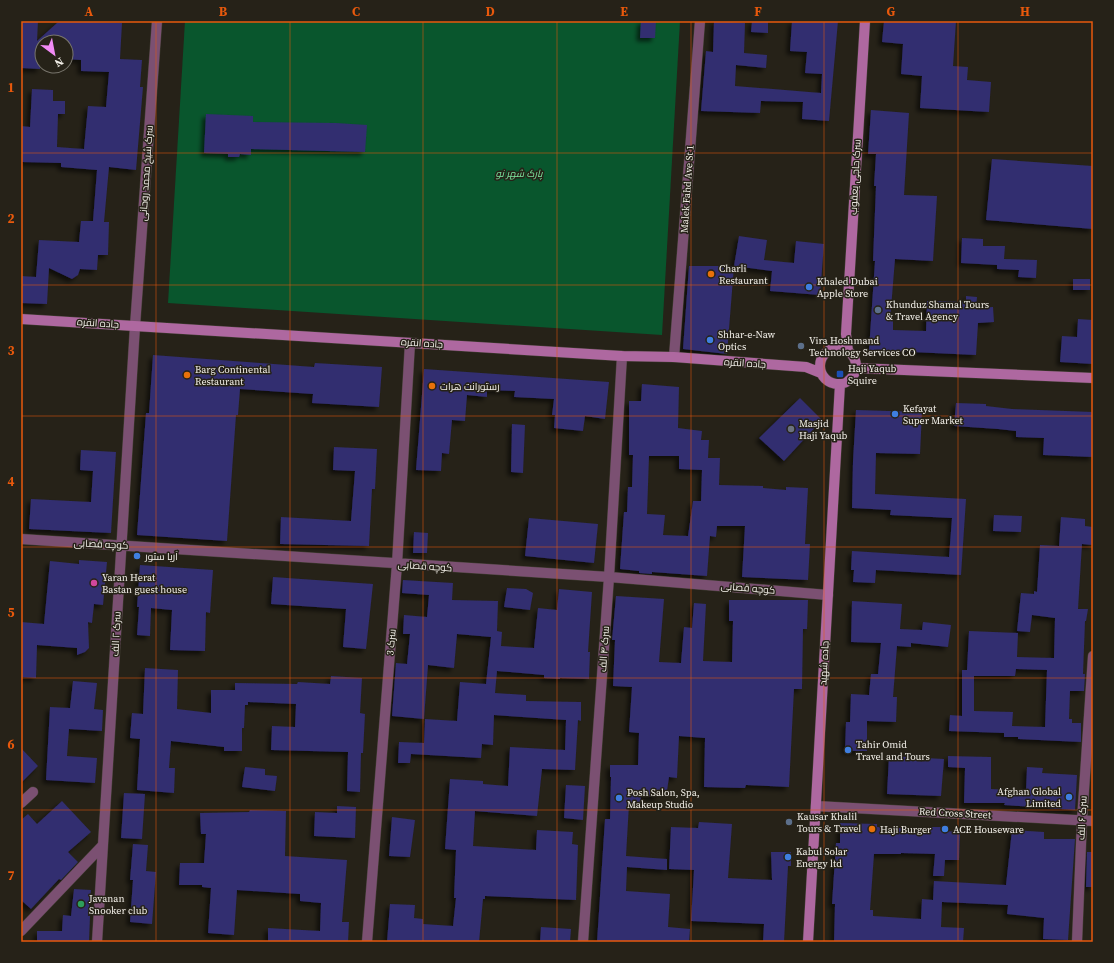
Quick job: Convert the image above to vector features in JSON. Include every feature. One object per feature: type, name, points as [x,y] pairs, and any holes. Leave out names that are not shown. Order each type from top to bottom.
[{"type":"main road","name":"سرک حاجی یعقوب","points":[[848,351],[846,334],[865,21]]},
{"type":"main road","name":"جاده انقره","points":[[21,318],[622,356],[674,357],[806,367],[821,373]]},
{"type":"main road","points":[[837,348],[848,351],[854,359],[856,368],[851,379],[840,384],[829,382],[821,373],[821,362],[827,352],[837,348]]},
{"type":"main road","points":[[856,368],[1093,378]]},
{"type":"main road","name":"جاده شهید","points":[[808,942],[840,384]]},
{"type":"street","name":"سرک شیخ محمد روحانی","points":[[135,326],[157,21]]},
{"type":"street","name":"Malek Fahd Ave St 1","points":[[674,357],[700,21]]},
{"type":"street","name":"سرک ۲ الف","points":[[97,942],[135,326]]},
{"type":"street","name":"سرک 3","points":[[367,942],[397,564],[410,343]]},
{"type":"street","name":"سرک ۴ الف","points":[[583,942],[609,577],[622,356]]},
{"type":"street","name":"کوچه قصابی","points":[[21,539],[609,577],[828,595]]},
{"type":"street","name":"سرک ۶ الف","points":[[1077,942],[1082,820],[1093,656]]},
{"type":"street","points":[[21,804],[33,792]]},
{"type":"street","name":"Red Cross Street","points":[[816,806],[1093,821]]},
{"type":"street","points":[[21,931],[103,845]]},
{"type":"green space","name":"پارک شهر نو","points":[[185,21],[680,21],[662,335],[168,303]]},
{"type":"building","points":[[21,21],[38,21],[37,34],[34,34],[34,69],[21,68]]},
{"type":"building","points":[[62,21],[122,23],[120,59],[142,60],[140,87],[143,87],[136,170],[109,167],[104,222],[109,222],[108,255],[98,255],[97,270],[80,269],[78,275],[72,279],[49,268],[47,304],[21,303],[21,276],[36,277],[39,240],[79,242],[81,221],[93,221],[97,170],[61,167],[61,163],[21,162],[21,126],[30,127],[32,89],[53,90],[53,101],[65,101],[65,114],[58,114],[57,147],[84,149],[88,106],[106,107],[109,72],[81,71],[81,60],[74,60],[74,34],[45,34],[57,23]]},
{"type":"building","points":[[641,21],[656,21],[655,38],[640,38]]},
{"type":"building","points":[[714,21],[745,23],[744,53],[767,55],[766,68],[736,65],[735,86],[821,93],[822,74],[805,73],[807,52],[790,51],[792,21],[838,21],[829,121],[802,119],[803,102],[761,101],[760,113],[701,111],[706,51],[713,52]]},
{"type":"building","points":[[752,21],[768,21],[768,33],[751,32]]},
{"type":"building","points":[[884,21],[956,21],[953,66],[968,67],[967,80],[991,82],[989,112],[920,108],[922,76],[901,74],[903,44],[882,42]]},
{"type":"building","points":[[871,110],[909,113],[904,195],[937,196],[933,261],[895,259],[890,321],[893,321],[893,330],[926,331],[927,301],[966,302],[966,296],[977,297],[976,308],[993,307],[994,322],[978,323],[976,355],[869,350],[875,261],[873,261],[876,186],[874,186],[876,154],[868,154]]},
{"type":"building","points":[[206,114],[253,116],[253,122],[367,125],[365,152],[251,149],[251,155],[240,154],[239,157],[228,157],[228,154],[204,153]]},
{"type":"building","points":[[992,159],[1093,166],[1093,229],[986,220]]},
{"type":"building","points":[[739,236],[767,240],[764,260],[794,263],[796,241],[824,244],[820,295],[770,291],[772,271],[734,266]]},
{"type":"building","points":[[962,238],[983,239],[983,246],[1005,246],[1004,259],[1037,260],[1036,278],[1018,277],[1019,270],[997,269],[997,265],[961,263]]},
{"type":"building","points":[[689,266],[734,266],[727,354],[683,349]]},
{"type":"building","points":[[1073,279],[1090,279],[1090,290],[1073,290]]},
{"type":"building","points":[[1078,319],[1093,320],[1093,364],[1060,362],[1062,336],[1077,337]]},
{"type":"building","points":[[153,355],[314,367],[315,363],[382,367],[379,407],[312,403],[313,394],[240,389],[238,415],[236,415],[227,541],[137,535],[146,413],[149,413]]},
{"type":"building","points":[[424,369],[609,382],[605,419],[585,416],[583,431],[554,428],[555,415],[552,415],[554,399],[514,397],[515,391],[487,390],[487,397],[467,395],[465,421],[452,420],[449,454],[442,453],[441,471],[416,470]]},
{"type":"building","points":[[642,384],[679,387],[678,428],[702,431],[701,440],[709,440],[708,458],[720,458],[719,485],[763,486],[763,488],[786,490],[786,487],[808,488],[805,544],[810,544],[808,580],[742,577],[745,526],[717,526],[716,537],[710,536],[707,576],[652,572],[652,574],[639,573],[639,571],[620,569],[624,512],[627,512],[628,487],[632,487],[633,455],[629,455],[629,401],[641,401]],"holes":[[[649,456],[679,456],[679,469],[702,470],[701,501],[693,501],[688,536],[663,535],[665,515],[647,514]]]},
{"type":"building","name":"Masjid Haji Yaqub","points":[[800,398],[822,420],[784,461],[759,438]]},
{"type":"building","points":[[956,403],[986,404],[986,406],[1012,409],[1093,412],[1093,457],[1043,455],[1044,438],[1016,437],[1016,431],[954,426]]},
{"type":"building","points":[[856,410],[922,412],[920,454],[876,453],[875,494],[966,499],[961,575],[876,570],[875,583],[853,582],[854,570],[851,570],[852,551],[949,557],[952,518],[890,515],[891,510],[852,508]]},
{"type":"building","points":[[512,424],[525,425],[523,473],[511,472]]},
{"type":"building","points":[[334,447],[377,449],[375,489],[372,489],[369,546],[280,544],[281,517],[351,521],[355,471],[333,470]]},
{"type":"building","points":[[81,450],[116,452],[111,533],[29,529],[31,499],[91,502],[93,471],[80,470]]},
{"type":"building","points":[[994,515],[1022,516],[1021,532],[993,531]]},
{"type":"building","points":[[1061,517],[1085,519],[1085,526],[1093,527],[1092,545],[1082,544],[1078,609],[1088,609],[1085,621],[1083,674],[1085,674],[1084,691],[1070,691],[1069,719],[1072,719],[1072,723],[1081,723],[1081,742],[1018,739],[1018,737],[1004,737],[1004,733],[949,731],[950,715],[962,716],[962,670],[967,670],[969,631],[1018,633],[1017,657],[1054,658],[1055,618],[1032,615],[1030,632],[1017,631],[1021,593],[1034,594],[1034,591],[1037,592],[1040,545],[1059,546]],"holes":[[[1016,669],[1047,670],[1045,727],[1012,726],[1013,712],[974,711],[974,676],[1015,676]]]},
{"type":"building","points":[[529,518],[598,524],[594,563],[525,556]]},
{"type":"building","points":[[414,532],[428,533],[427,553],[413,553]]},
{"type":"building","points":[[79,560],[107,562],[103,605],[94,604],[92,623],[88,622],[89,648],[85,652],[77,655],[77,648],[37,645],[36,678],[21,677],[21,622],[44,624],[50,561],[79,564]]},
{"type":"building","points":[[140,565],[213,570],[210,613],[206,612],[205,651],[170,650],[172,610],[151,608],[150,636],[137,635]]},
{"type":"building","points":[[273,577],[373,584],[366,649],[343,647],[346,609],[271,604]]},
{"type":"building","points":[[403,580],[453,583],[452,600],[498,601],[497,631],[502,632],[501,646],[534,648],[538,608],[557,610],[559,589],[592,592],[588,652],[590,652],[589,679],[544,678],[544,675],[497,671],[495,693],[526,695],[526,701],[581,702],[581,721],[578,720],[575,770],[542,769],[537,816],[475,811],[473,846],[536,850],[537,830],[573,832],[572,844],[578,845],[576,900],[485,896],[485,899],[483,899],[479,942],[387,942],[390,904],[415,905],[414,918],[423,919],[423,924],[453,926],[456,898],[454,898],[456,850],[445,849],[450,779],[483,781],[483,784],[508,786],[510,747],[565,750],[566,720],[494,715],[493,745],[482,744],[481,758],[411,754],[410,763],[398,763],[399,742],[424,743],[425,719],[457,721],[460,682],[486,684],[491,637],[457,634],[454,668],[428,665],[424,719],[392,716],[396,663],[407,664],[410,634],[403,634],[404,615],[427,617],[429,595],[402,593]]},
{"type":"building","points":[[507,588],[526,589],[533,593],[530,610],[504,607]]},
{"type":"building","points":[[616,596],[664,599],[659,662],[681,663],[684,627],[692,628],[694,603],[706,604],[703,661],[732,662],[733,621],[729,621],[729,600],[808,600],[807,629],[803,629],[802,689],[794,689],[789,787],[746,785],[745,788],[704,787],[705,738],[679,736],[677,778],[669,777],[667,791],[659,790],[658,797],[641,796],[640,805],[629,804],[626,856],[667,859],[667,870],[627,867],[626,891],[670,894],[668,927],[690,929],[689,942],[597,942],[605,819],[610,819],[610,765],[638,765],[639,733],[629,732],[632,687],[613,686],[615,640],[612,640]]},
{"type":"building","points":[[852,601],[902,604],[900,629],[922,630],[923,622],[951,625],[948,647],[911,643],[911,647],[897,646],[893,697],[897,697],[896,722],[867,721],[867,751],[845,751],[846,722],[850,722],[851,694],[869,695],[871,674],[878,674],[881,643],[851,642]]},
{"type":"building","points":[[145,668],[178,670],[177,709],[211,713],[211,690],[235,690],[235,683],[297,684],[298,682],[330,684],[331,676],[362,678],[360,713],[365,714],[363,753],[361,753],[360,792],[347,791],[348,752],[271,750],[272,726],[295,727],[296,704],[248,702],[248,705],[245,705],[244,728],[242,728],[242,751],[224,751],[224,747],[171,741],[169,768],[175,768],[174,793],[137,790],[140,739],[130,738],[132,713],[143,714]]},
{"type":"building","points":[[73,681],[97,683],[94,709],[103,710],[102,731],[69,729],[67,756],[97,758],[95,783],[46,780],[50,707],[70,708]]},
{"type":"building","points":[[21,748],[38,766],[21,783]]},
{"type":"building","points":[[889,756],[944,759],[941,796],[887,794]]},
{"type":"building","points":[[948,756],[991,757],[991,789],[1026,791],[1027,767],[1043,768],[1042,773],[1077,775],[1075,810],[1004,805],[1005,803],[964,803],[965,768],[948,767]]},
{"type":"building","points":[[245,767],[265,769],[265,775],[277,776],[275,791],[242,787]]},
{"type":"building","points":[[566,785],[585,786],[583,820],[564,818]]},
{"type":"building","points":[[124,793],[145,794],[142,839],[121,838]]},
{"type":"building","points":[[62,801],[91,832],[68,852],[78,862],[61,880],[59,879],[31,909],[21,900],[21,820],[28,814],[37,824]]},
{"type":"building","points":[[337,806],[356,807],[355,838],[314,836],[315,812],[337,813]]},
{"type":"building","points":[[250,810],[286,811],[285,856],[347,860],[342,922],[349,922],[348,942],[268,942],[268,928],[320,931],[321,903],[300,901],[300,894],[237,890],[234,935],[208,933],[211,888],[202,887],[202,885],[179,885],[180,863],[204,863],[206,834],[201,834],[200,813],[249,812]]},
{"type":"building","points":[[392,817],[415,820],[410,857],[389,856]]},
{"type":"building","points":[[699,822],[732,824],[728,878],[772,880],[771,852],[791,852],[791,866],[788,866],[784,942],[763,942],[764,924],[691,921],[694,870],[669,869],[671,827],[698,828]]},
{"type":"building","points":[[840,823],[877,824],[877,827],[921,829],[921,827],[944,827],[944,831],[960,832],[959,860],[945,860],[944,876],[933,876],[935,854],[874,854],[870,910],[873,910],[873,916],[921,919],[922,899],[933,900],[934,881],[1006,885],[1012,830],[1044,832],[1044,839],[1075,839],[1068,940],[1043,939],[1044,918],[1007,914],[1008,905],[942,902],[941,927],[964,928],[963,942],[834,942],[835,904],[832,904],[836,843],[840,843]]},
{"type":"building","points":[[133,844],[148,845],[146,871],[156,872],[152,924],[130,922],[133,880],[130,880]]},
{"type":"building","points":[[1087,852],[1093,852],[1093,887],[1086,887]]},
{"type":"building","points":[[74,889],[91,890],[88,916],[90,916],[89,942],[37,942],[37,931],[62,931],[63,915],[71,916]]},
{"type":"building","points":[[541,927],[571,929],[570,942],[540,942]]},
{"type":"place","name":"Charli Restaurant","points":[[711,274]]},
{"type":"place","name":"Khaled Dubai Apple Store","points":[[809,287]]},
{"type":"place","name":"Khunduz Shamal Tours & Travel Agency","points":[[878,310]]},
{"type":"place","name":"Shhar-e-Naw Optics","points":[[710,340]]},
{"type":"place","name":"Vira Hoshmand Technology Services CO","points":[[801,346]]},
{"type":"place","name":"Haji Yaqub Squire","points":[[840,374]]},
{"type":"place","name":"Barg Continental Restaurant","points":[[187,375]]},
{"type":"place","name":"رستورانت هرات","points":[[432,386]]},
{"type":"place","name":"Kefayat Super Market","points":[[895,414]]},
{"type":"place","name":"Masjid Haji Yaqub","points":[[791,429]]},
{"type":"place","name":"آریا ستور","points":[[137,556]]},
{"type":"place","name":"Yaran Herat Bastan guest house","points":[[94,583]]},
{"type":"place","name":"Tahir Omid Travel and Tours","points":[[848,750]]},
{"type":"place","name":"Afghan Global Limited","points":[[1069,797]]},
{"type":"place","name":"Posh Salon, Spa, Makeup Studio","points":[[619,798]]},
{"type":"place","name":"Kausar Khalil Tours & Travel","points":[[789,822]]},
{"type":"place","name":"Haji Burger","points":[[872,829]]},
{"type":"place","name":"ACE Houseware","points":[[945,829]]},
{"type":"place","name":"Kabul Solar Energy ltd","points":[[788,857]]},
{"type":"place","name":"Javanan Snooker club","points":[[81,904]]}]
